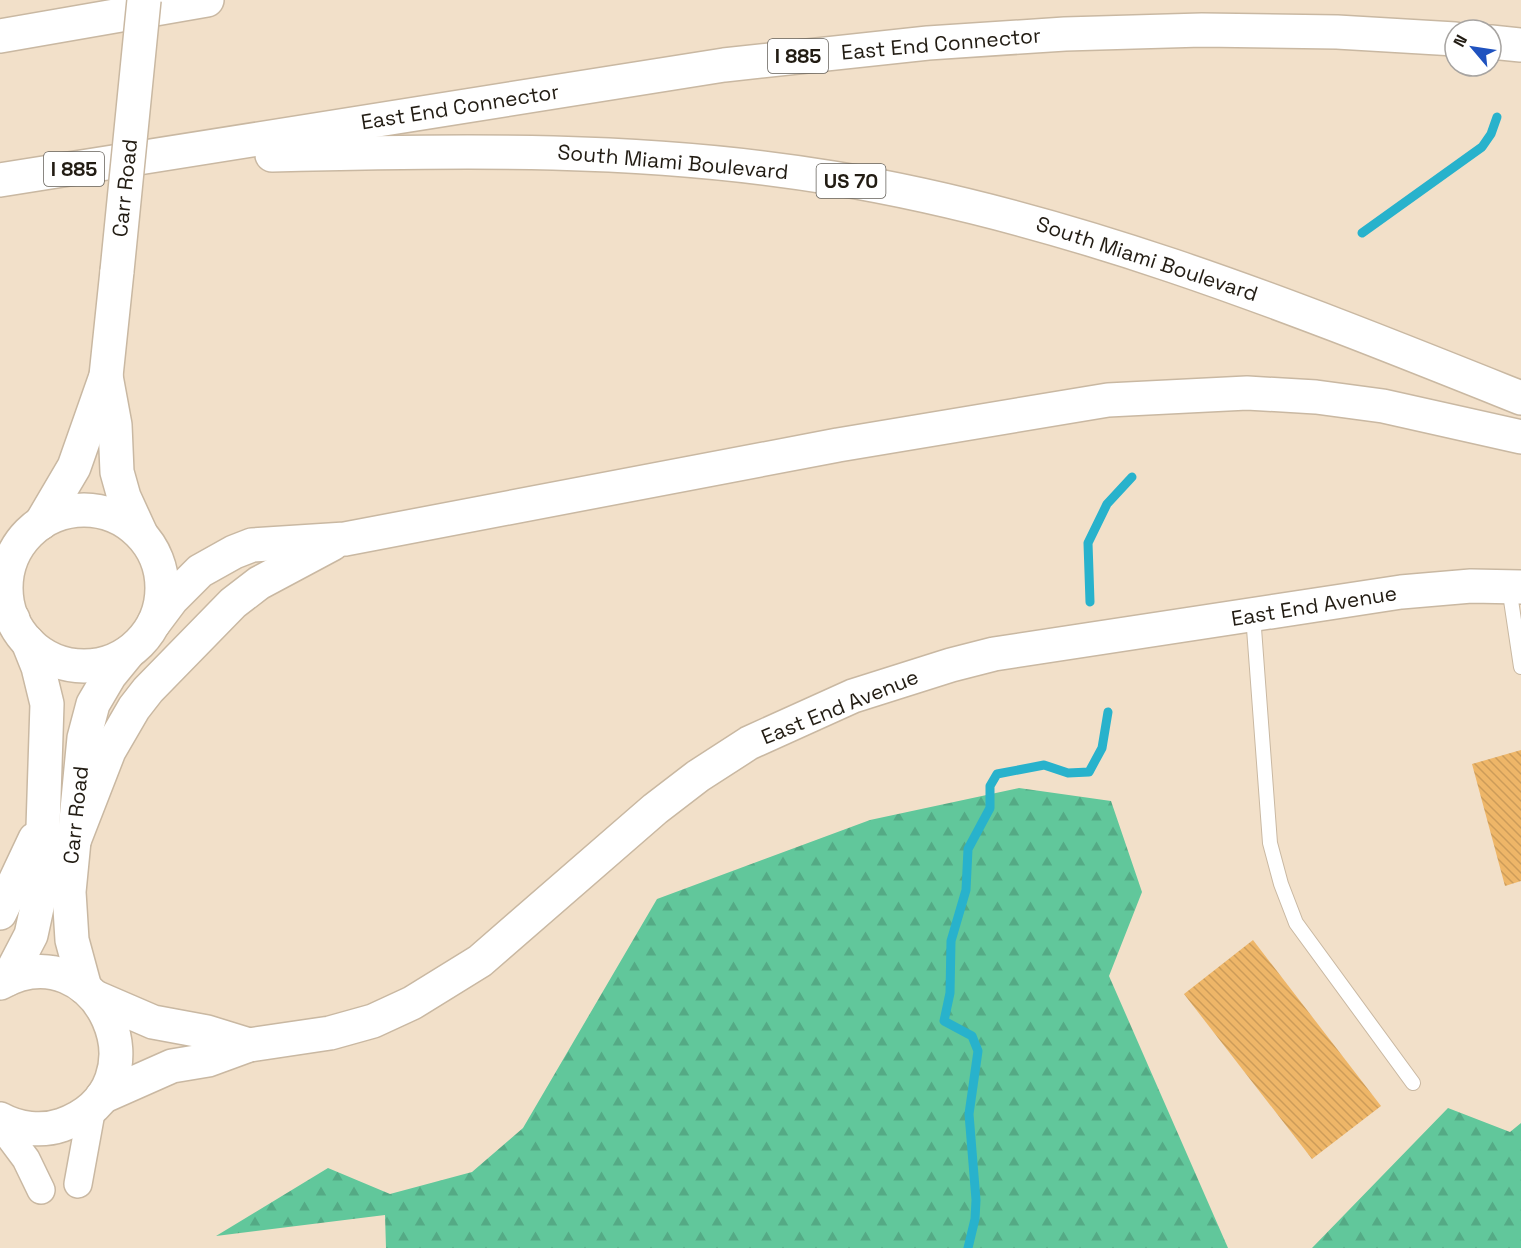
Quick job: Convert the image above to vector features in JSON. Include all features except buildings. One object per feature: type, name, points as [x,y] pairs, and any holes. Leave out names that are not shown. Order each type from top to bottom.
[{"type":"main road","name":"Carr Road","points":[[41,523],[74,467],[106,376],[144,0]]},
{"type":"main road","points":[[0,36],[207,0]]},
{"type":"main road","name":"East End Connector","points":[[148,158],[724,64],[928,43],[1065,34],[1202,30],[1337,32],[1443,38]]},
{"type":"main road","points":[[1503,43],[1521,45]]},
{"type":"main road","name":"South Miami Boulevard","points":[[148,158],[466,150],[559,152],[721,163],[835,178],[1016,217],[1281,302],[1521,398]]},
{"type":"main road","name":"I 885","points":[[0,180],[148,158]]},
{"type":"main road","name":"Carr Road","points":[[106,376],[115,425],[117,471],[124,497],[141,534]]},
{"type":"main road","points":[[154,623],[162,596],[162,583],[156,556],[141,534],[119,518],[93,510],[66,512],[41,523],[21,542],[10,566],[6,593],[13,624],[50,658],[75,666],[102,664],[128,653],[147,634],[172,599],[200,571],[234,552],[272,542],[345,539],[838,445],[1108,400],[1246,393],[1316,397],[1383,406],[1521,437]]},
{"type":"main road","points":[[74,841],[113,744],[134,708],[148,690],[233,603],[259,583],[296,561],[345,539]]},
{"type":"main road","name":"East End Avenue","points":[[0,1119],[16,1126],[44,1129],[70,1122],[97,1102],[172,1066],[208,1060],[249,1045],[330,1033],[362,1024],[412,1003],[447,983],[480,960],[655,809],[698,776],[749,743],[801,718],[906,678],[994,654],[1401,592],[1471,586],[1515,587]]},
{"type":"main road","name":"Carr Road","points":[[4,981],[24,949],[36,918],[41,889],[41,826],[47,704],[41,676],[13,624]]},
{"type":"main road","name":"Carr Road","points":[[90,992],[69,918],[74,841],[87,721],[101,689],[128,653]]},
{"type":"main road","points":[[0,913],[41,826]]},
{"type":"main road","name":"East End Avenue","points":[[4,981],[34,973],[61,976],[153,1022],[207,1032],[249,1045]]},
{"type":"main road","points":[[90,992],[110,1020],[117,1046],[114,1073],[97,1102]]},
{"type":"street","points":[[78,1184],[97,1102]]},
{"type":"street","points":[[0,1124],[26,1159],[41,1190]]},
{"type":"lane","points":[[1515,587],[1521,667]]},
{"type":"lane","points":[[1253,615],[1270,843],[1281,884],[1296,923],[1413,1083]]},
{"type":"green space","points":[[1019,788],[1111,801],[1142,892],[1109,976],[1228,1248],[386,1248],[385,1215],[216,1236],[328,1168],[390,1194],[472,1172],[523,1128],[657,899],[870,820]]},
{"type":"green space","points":[[1448,1108],[1510,1132],[1521,1123],[1521,1248],[1312,1248]]},
{"type":"waterway","points":[[1362,233],[1482,147],[1491,134],[1497,117]]},
{"type":"waterway","points":[[1090,602],[1088,543],[1107,504],[1132,477]]},
{"type":"waterway","points":[[968,1248],[975,1219],[976,1200],[969,1114],[978,1051],[972,1036],[944,1021],[950,993],[951,941],[966,890],[968,849],[990,808],[990,786],[997,774],[1044,765],[1068,773],[1089,772],[1102,748],[1108,712]]}]
